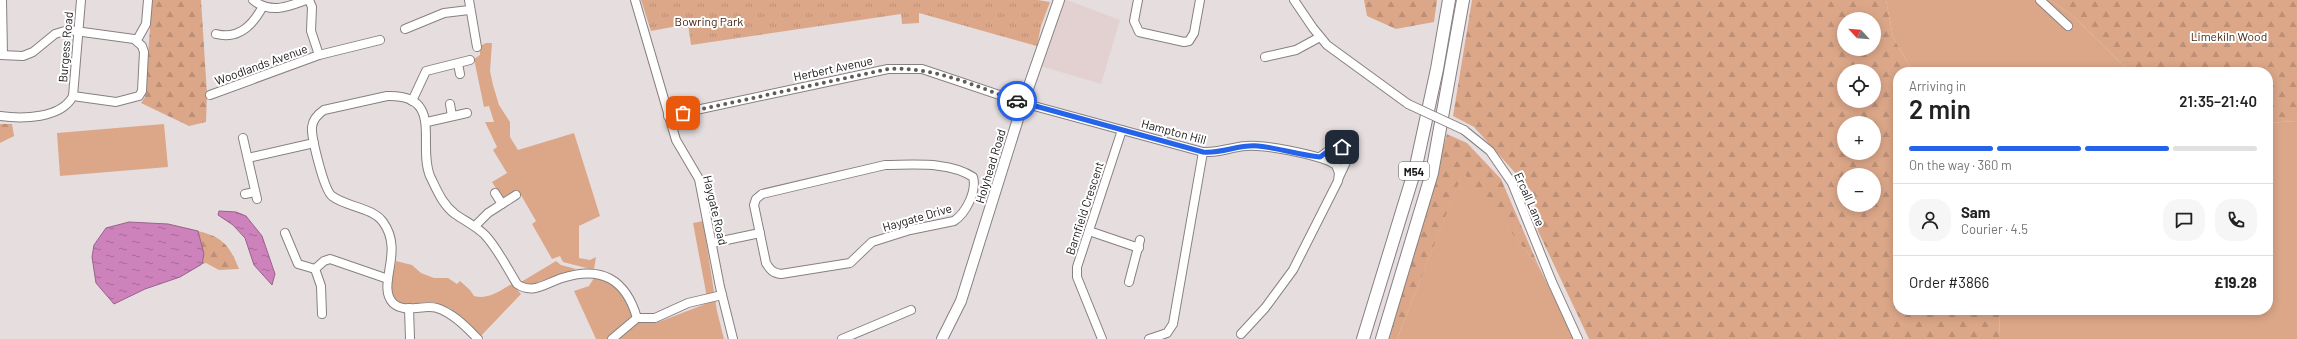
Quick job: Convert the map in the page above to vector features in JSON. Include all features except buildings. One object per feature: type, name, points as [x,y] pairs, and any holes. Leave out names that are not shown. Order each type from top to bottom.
[{"type":"highway","name":"M54","points":[[1363,339],[1416,166],[1438,69],[1449,0]]},
{"type":"highway","name":"M54","points":[[1382,339],[1432,173],[1462,0]]},
{"type":"main road","name":"Holyhead Road","points":[[942,339],[960,301],[1023,103],[1059,0]]},
{"type":"street","points":[[0,116],[36,116],[50,113],[64,106],[73,96],[116,102],[139,96],[142,91],[144,52],[142,46],[137,40],[68,30],[55,34],[33,52],[23,56],[2,54],[2,0]]},
{"type":"street","name":"Burgess Road","points":[[73,96],[81,0]]},
{"type":"street","points":[[137,40],[146,24],[148,0]]},
{"type":"street","points":[[253,0],[264,6],[277,9],[306,0]]},
{"type":"street","name":"Woodlands Avenue","points":[[309,0],[312,7],[311,31],[319,55]]},
{"type":"street","points":[[469,0],[469,10],[478,47]]},
{"type":"street","name":"Haygate Road","points":[[635,0],[676,140],[699,179],[722,295],[733,339]]},
{"type":"street","points":[[1138,0],[1134,21],[1139,32],[1184,42],[1189,41],[1194,33],[1200,0]]},
{"type":"street","name":"Ercall Lane","points":[[1294,0],[1327,45],[1373,80],[1408,104],[1464,130],[1490,150],[1512,183],[1552,282],[1578,339]]},
{"type":"street","points":[[2040,0],[2068,26]]},
{"type":"street","points":[[216,34],[226,37],[250,27],[264,6]]},
{"type":"street","points":[[405,29],[444,13],[469,10]]},
{"type":"street","points":[[1265,57],[1296,50],[1320,37]]},
{"type":"street","name":"Woodlands Avenue","points":[[210,95],[319,55],[380,40]]},
{"type":"street","points":[[412,100],[426,70],[458,64],[470,60]]},
{"type":"street","points":[[458,64],[460,74]]},
{"type":"street","name":"Herbert Avenue","points":[[668,116],[881,70],[907,68],[922,69],[1023,103]]},
{"type":"street","points":[[478,339],[446,312],[423,306],[409,308],[398,306],[391,300],[386,290],[393,258],[392,244],[383,222],[375,215],[338,200],[328,192],[314,143],[313,124],[318,114],[324,110],[387,96],[396,95],[412,100],[422,110],[427,122],[428,165],[440,197],[454,213],[475,226],[489,240],[517,284],[524,289],[531,290],[562,278],[578,274],[606,276],[616,280],[623,288],[633,304],[637,318]]},
{"type":"street","name":"Hampton Hill","points":[[1023,103],[1203,152],[1221,152],[1233,148],[1259,146],[1320,157],[1336,165],[1339,177]]},
{"type":"street","points":[[450,104],[452,116]]},
{"type":"street","points":[[427,122],[467,113]]},
{"type":"street","name":"Barnfield Crescent","points":[[1102,339],[1078,277],[1077,267],[1122,130]]},
{"type":"street","points":[[243,138],[256,196],[245,194]]},
{"type":"street","points":[[248,158],[314,143]]},
{"type":"street","points":[[1241,334],[1265,308],[1293,270],[1347,160],[1346,150],[1335,146],[1320,157]]},
{"type":"street","points":[[1149,339],[1167,333],[1173,324],[1203,152]]},
{"type":"street","name":"Haygate Drive","points":[[885,165],[947,167],[965,171],[973,177],[975,184],[967,206],[960,217],[954,221],[910,230],[872,242],[850,263],[775,273],[766,263],[760,233],[754,205],[756,199],[762,194],[863,169],[885,165]]},
{"type":"street","points":[[495,193],[502,204]]},
{"type":"street","points":[[475,226],[480,219],[516,195]]},
{"type":"street","points":[[1089,231],[1139,244],[1129,282]]},
{"type":"street","points":[[285,233],[298,264],[315,269]]},
{"type":"street","points":[[712,243],[760,233]]},
{"type":"street","points":[[315,269],[324,261],[330,259],[388,279]]},
{"type":"street","points":[[315,269],[321,286],[322,314]]},
{"type":"street","points":[[612,339],[637,318],[655,318],[688,303],[722,295]]},
{"type":"street","points":[[409,308],[410,339]]},
{"type":"street","points":[[842,339],[911,310]]},
{"type":"shaded area","points":[[1062,0],[1067,0],[1120,20],[1101,84],[1040,66]]},
{"type":"green space","points":[[152,0],[201,0],[207,94],[206,122],[189,126],[141,103],[145,97]]},
{"type":"green space","name":"Bowring Park","points":[[641,0],[1038,0],[1050,2],[1041,26],[1037,46],[919,13],[919,23],[902,24],[901,14],[691,45],[688,24],[651,31]]},
{"type":"green space","points":[[1364,0],[1437,0],[1434,22],[1396,29],[1367,16]]},
{"type":"green space","points":[[1472,0],[1886,0],[1893,37],[1910,67],[1893,67],[1893,315],[1999,315],[2000,339],[1589,339],[1538,231],[1534,194],[1474,127],[1453,116]]},
{"type":"green space","points":[[1886,0],[2050,0],[2073,16],[2125,67],[1910,67],[1893,37]]},
{"type":"green space","name":"Limekiln Wood","points":[[2050,0],[2297,0],[2297,121],[2273,123],[2273,67],[2125,67],[2073,16]]},
{"type":"green space","points":[[486,43],[492,43],[490,71],[493,85],[499,105],[510,122],[510,137],[518,150],[574,133],[600,216],[579,226],[579,258],[590,260],[596,257],[594,270],[563,262],[560,256],[552,259],[532,224],[536,221],[518,190],[502,198],[492,182],[507,173],[493,150],[497,147],[485,122],[494,122],[489,106],[484,107],[474,59],[480,55],[480,46]]},
{"type":"green space","points":[[2297,121],[2297,339],[2000,339],[1999,315],[2273,315],[2273,123]]},
{"type":"green space","points":[[0,124],[12,124],[14,136],[0,143]]},
{"type":"green space","points":[[164,124],[168,167],[60,176],[57,133]]},
{"type":"green space","points":[[1447,134],[1467,143],[1501,179],[1539,267],[1463,172],[1397,339],[1389,339]]},
{"type":"green space","points":[[1463,171],[1539,267],[1575,339],[1397,339]]},
{"type":"green space","points":[[703,221],[717,311],[724,339],[596,339],[574,291],[589,286],[594,278],[611,284],[617,288],[626,299],[639,321],[656,323],[708,303],[693,223]]},
{"type":"green space","points":[[198,231],[214,236],[229,248],[239,269],[219,270],[206,263],[202,264],[204,254]]},
{"type":"green space","points":[[396,261],[412,265],[421,273],[434,278],[448,278],[457,284],[460,281],[474,296],[489,296],[512,284],[521,294],[481,336],[450,308],[433,302],[404,304],[394,299],[390,290]]},
{"type":"green space","points":[[556,261],[561,265],[576,269],[530,285],[521,282]]},
{"type":"water","points":[[219,211],[236,212],[246,216],[262,236],[275,274],[272,285],[254,265],[245,238],[233,225],[218,215]]},
{"type":"water","points":[[129,222],[168,224],[198,231],[204,254],[202,264],[180,277],[145,289],[114,304],[96,283],[92,257],[94,245],[106,228]]},
{"type":"way so far","points":[[683,113],[888,69],[907,68],[922,69],[1017,101]]},
{"type":"route","points":[[1017,101],[1203,152],[1213,153],[1233,148],[1259,146],[1320,157],[1335,146],[1342,147]]}]
